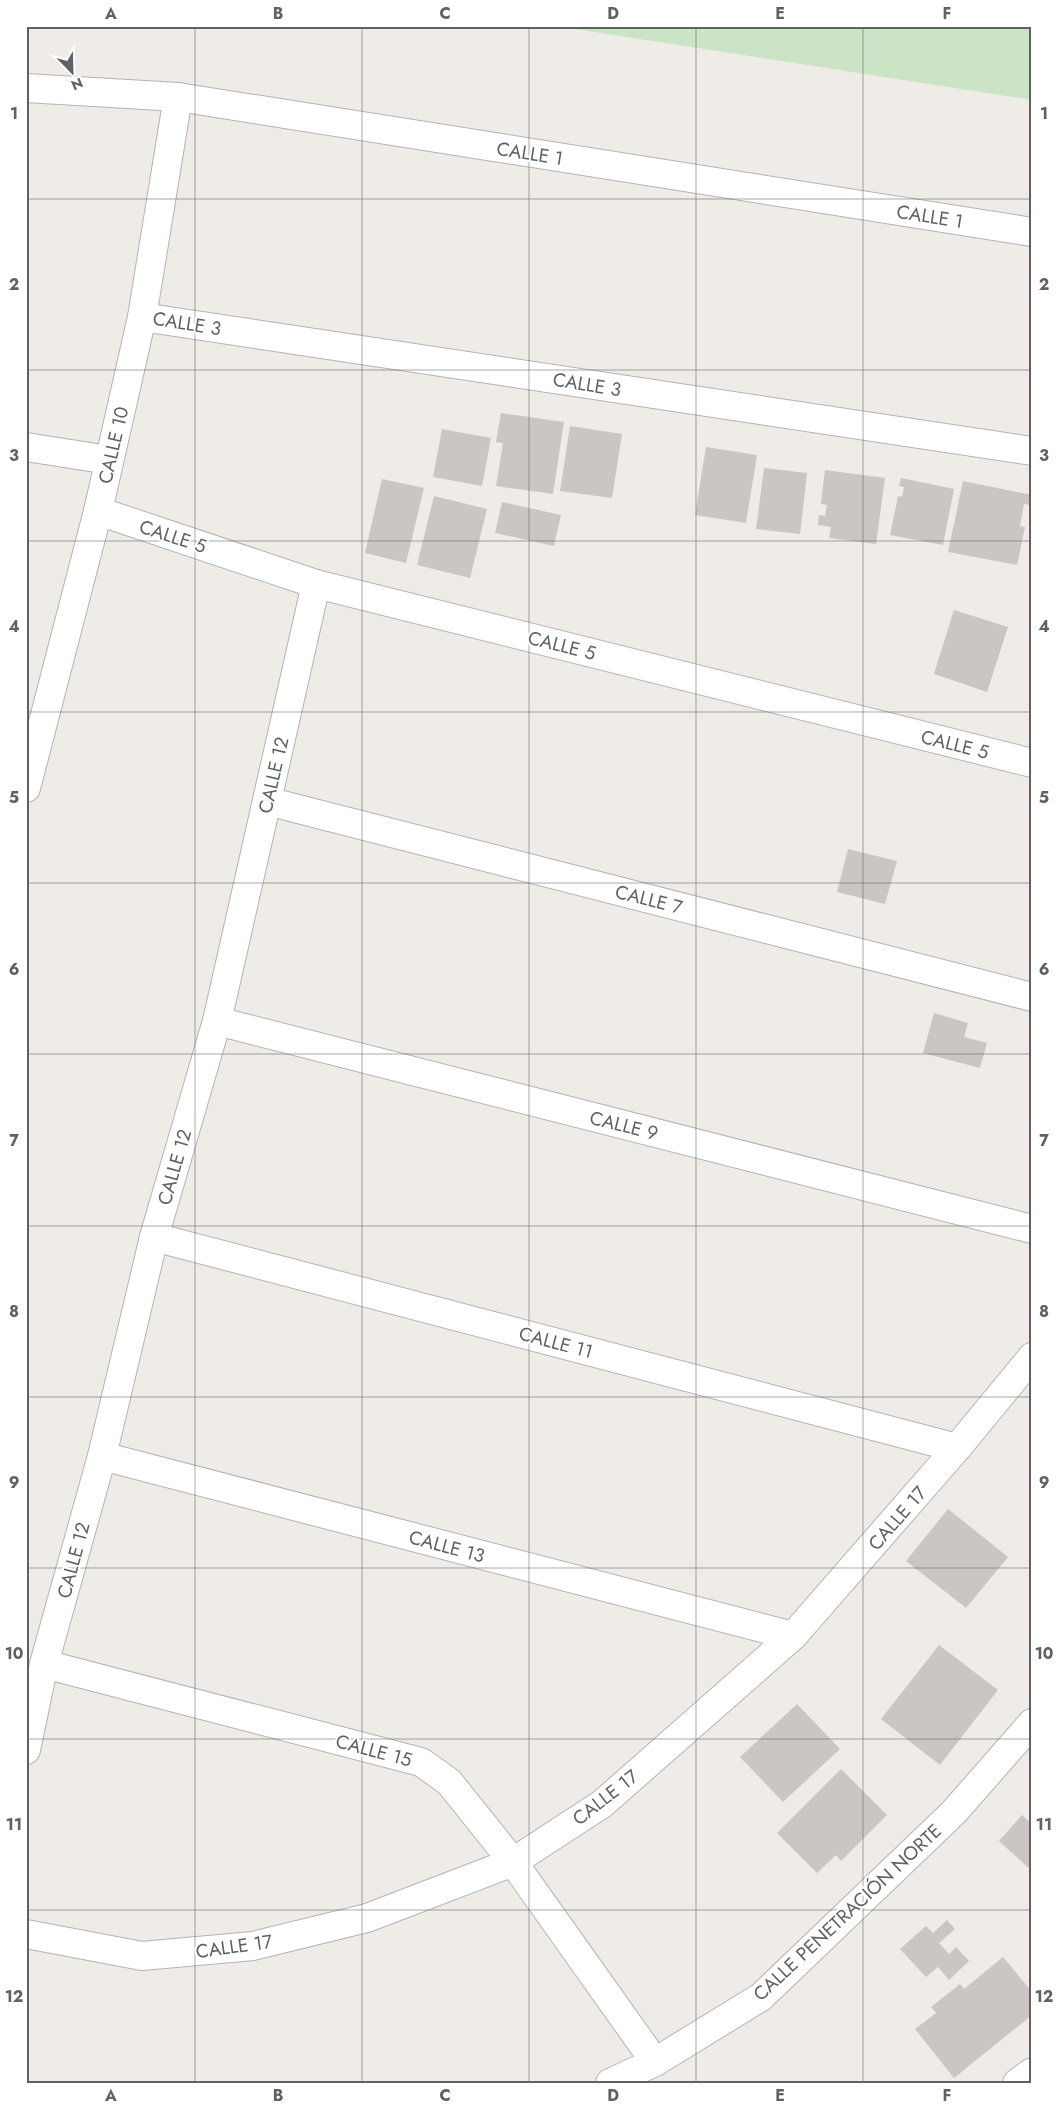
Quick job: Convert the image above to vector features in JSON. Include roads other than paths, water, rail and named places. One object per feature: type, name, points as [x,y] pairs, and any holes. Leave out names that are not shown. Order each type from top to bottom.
[{"type":"street","name":"CALLE 1","points":[[26,88],[178,97],[1032,232]]},
{"type":"street","name":"CALLE 10","points":[[26,788],[98,511],[142,317],[178,97]]},
{"type":"street","name":"CALLE 3","points":[[142,317],[1032,451]]},
{"type":"street","points":[[26,447],[109,460]]},
{"type":"street","name":"CALLE 5","points":[[98,511],[316,584],[1032,763]]},
{"type":"street","name":"CALLE 12","points":[[26,1750],[44,1664],[102,1456],[154,1237],[217,1021],[316,584]]},
{"type":"street","name":"CALLE 7","points":[[267,802],[1032,996]]},
{"type":"street","name":"CALLE 9","points":[[217,1021],[1032,1229]]},
{"type":"street","name":"CALLE 11","points":[[154,1237],[957,1448]]},
{"type":"street","name":"CALLE 17","points":[[26,1934],[142,1956],[253,1946],[367,1918],[513,1862],[602,1804],[793,1636],[957,1448],[1032,1356]]},
{"type":"street","name":"CALLE 13","points":[[102,1456],[793,1636]]},
{"type":"street","name":"CALLE 15","points":[[44,1664],[421,1762],[449,1782],[513,1862],[655,2062]]},
{"type":"street","name":"CALLE PENETRACIÓN NORTE","points":[[610,2083],[655,2062],[761,1997],[954,1812],[1032,1723]]},
{"type":"street","points":[[1018,2083],[1032,2072]]}]
